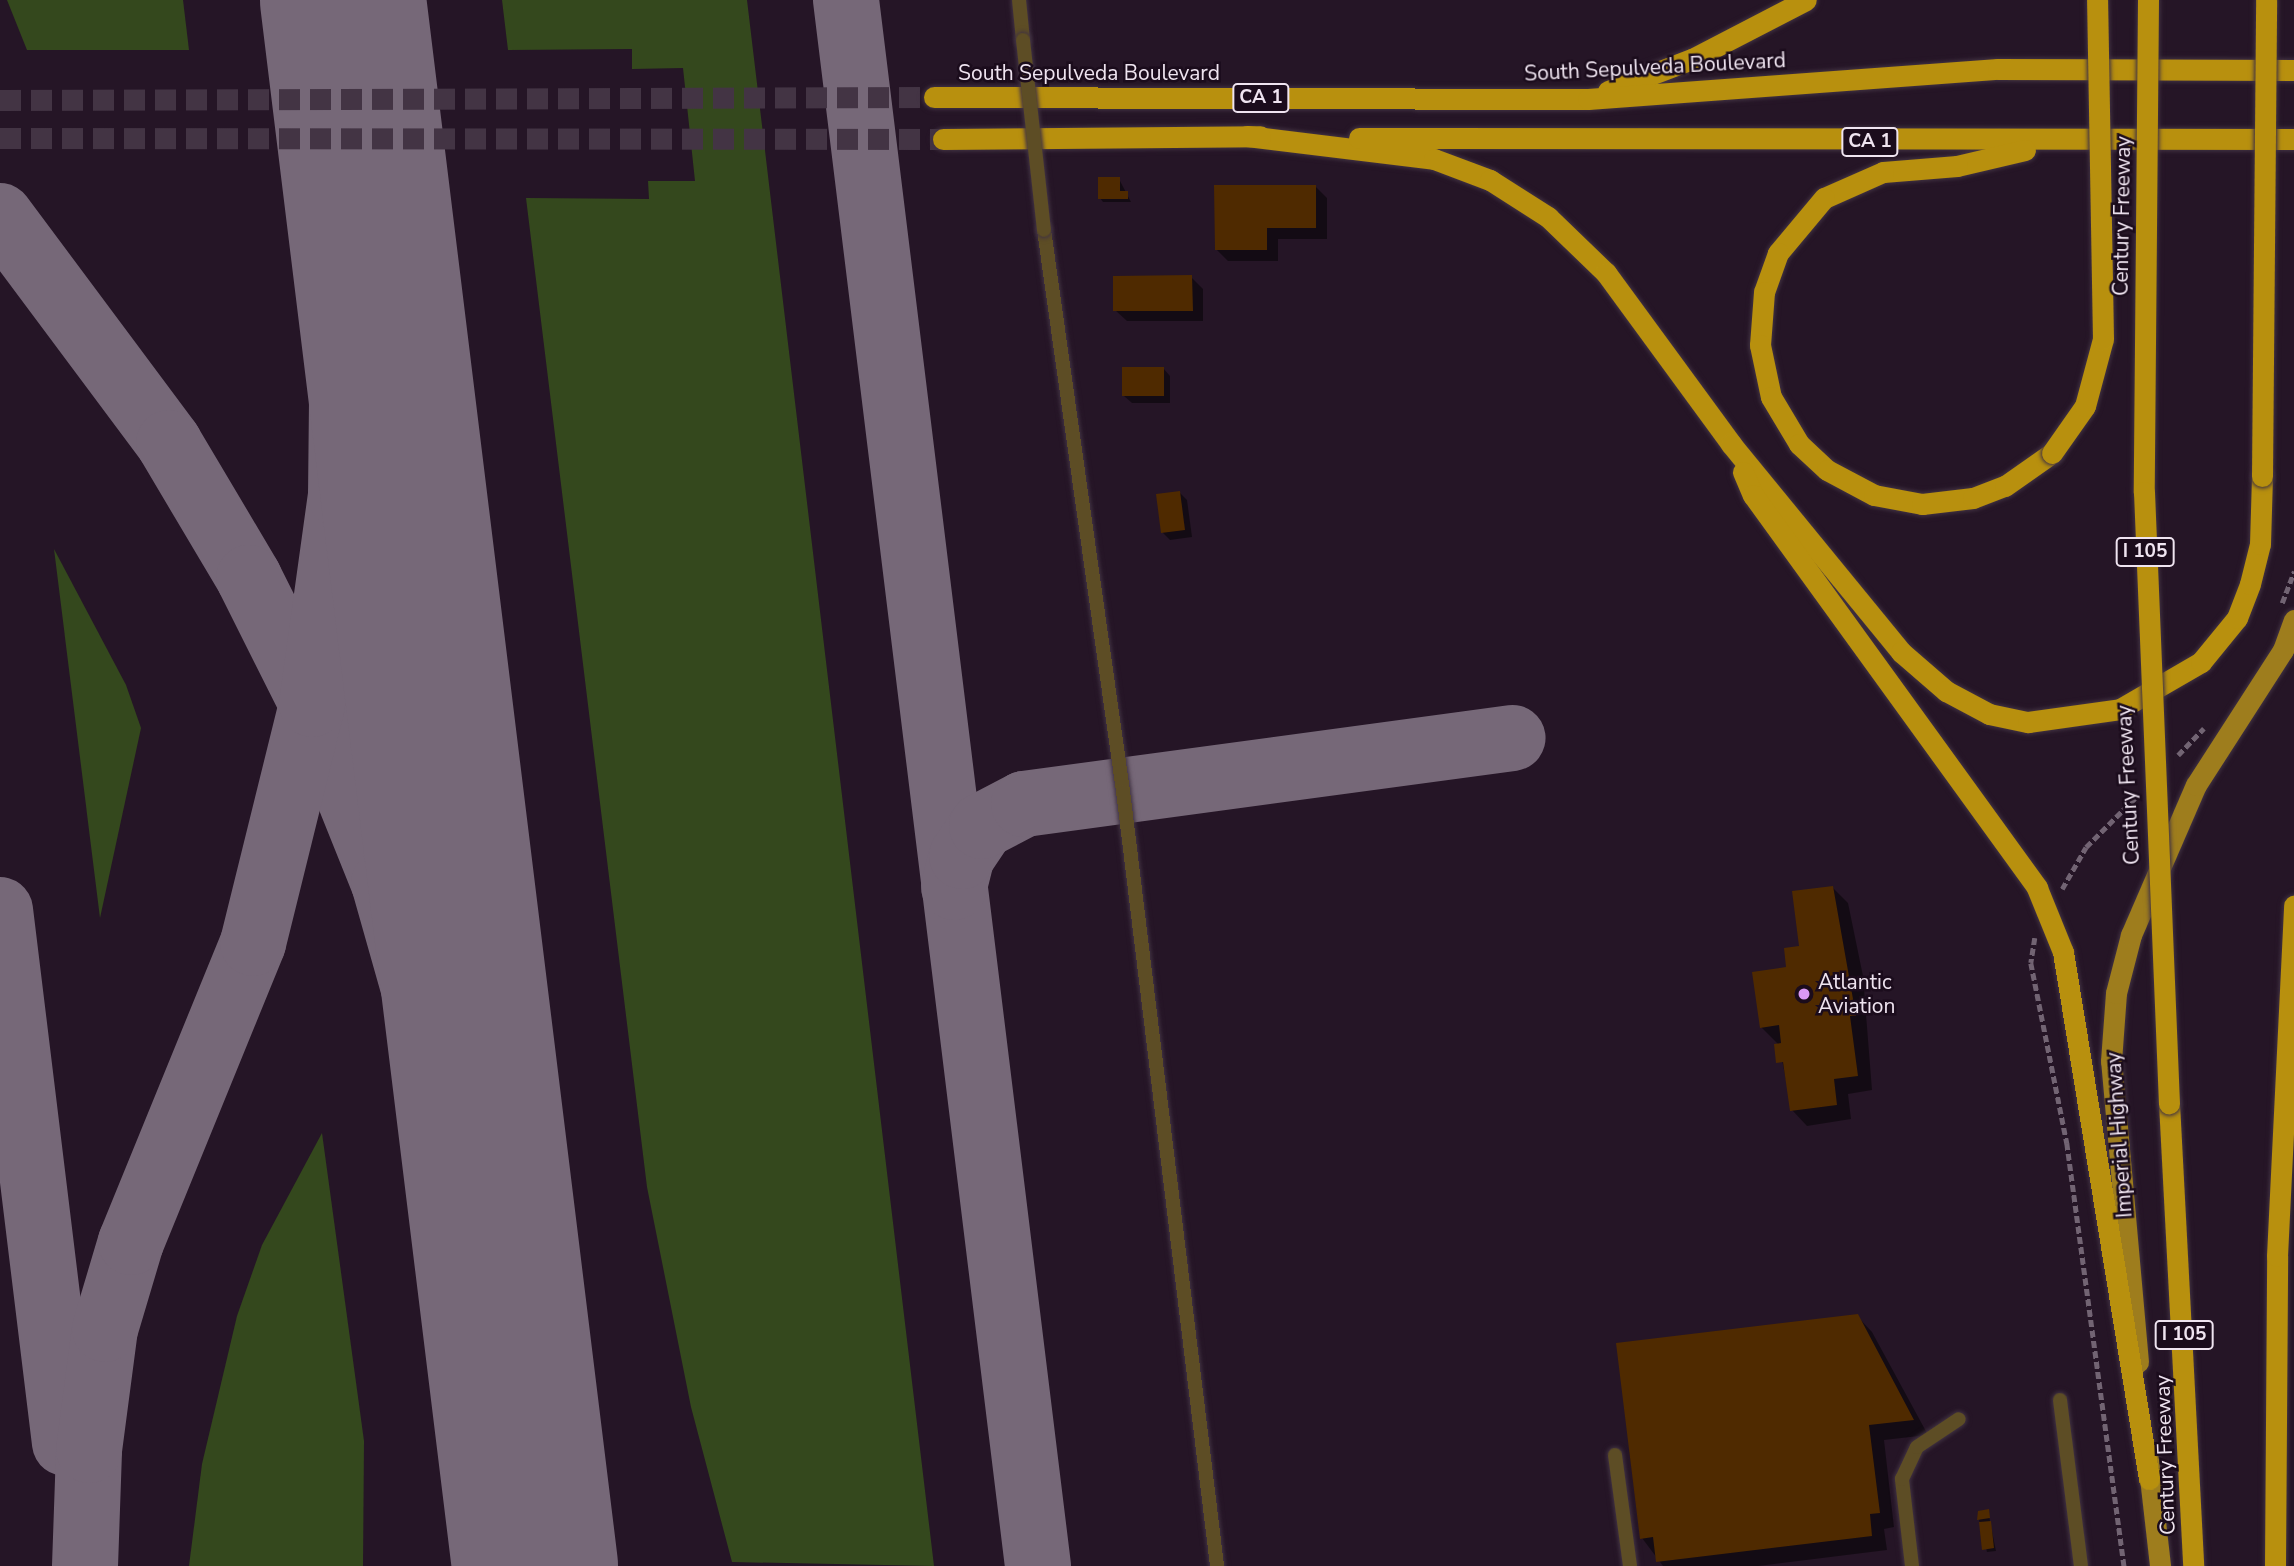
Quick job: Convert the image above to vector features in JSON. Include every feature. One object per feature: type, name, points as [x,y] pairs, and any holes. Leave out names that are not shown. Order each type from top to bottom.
[{"type":"highway","points":[[1588,99],[1692,58],[1806,0]]},
{"type":"highway","points":[[2060,141],[1957,166],[1883,172],[1833,192],[1806,214],[1778,253],[1759,330],[1764,376],[1789,430],[1827,470],[1866,491],[1922,503],[1973,498],[2005,486],[2052,453],[2084,406],[2103,339],[2097,0]]},
{"type":"highway","name":"Century Freeway","points":[[2148,0],[2144,505],[2169,1103],[2193,1566]]},
{"type":"highway","points":[[1247,136],[1434,159],[1502,187],[1548,217],[1606,273],[1731,444],[1901,652],[1946,691],[1989,713],[2028,722],[2120,709],[2201,662],[2237,618],[2250,584],[2260,544],[2262,475],[2266,0]]},
{"type":"highway","name":"South Sepulveda Boulevard","points":[[934,97],[1588,99],[1998,69],[2294,70]]},
{"type":"highway","name":"CA 1","points":[[943,139],[1247,136],[2060,141],[2294,139]]},
{"type":"highway","points":[[1731,444],[1753,495],[2037,888],[2063,952],[2090,1097],[2149,1479]]},
{"type":"highway","points":[[2275,1566],[2277,1256],[2294,905]]},
{"type":"main road","name":"Imperial Highway","points":[[2160,1566],[2149,1479],[2111,1060],[2116,993],[2131,934],[2196,785],[2283,650],[2287,614]]},
{"type":"lane","points":[[1019,0],[1044,230],[1123,791],[1217,1566]]},
{"type":"lane","points":[[2060,1400],[2081,1566]]},
{"type":"lane","points":[[1912,1566],[1902,1479],[1917,1447],[1959,1419]]},
{"type":"lane","points":[[1615,1455],[1630,1566]]},
{"type":"path","points":[[2287,614],[2294,571]]},
{"type":"path","points":[[2174,758],[2212,720]]},
{"type":"path","points":[[2055,899],[2086,847],[2146,787]]},
{"type":"path","points":[[2037,934],[2031,963],[2067,1143],[2124,1566]]},
{"type":"green space","points":[[7,0],[183,0],[189,50],[27,50]]},
{"type":"green space","points":[[502,0],[747,0],[934,1566],[732,1562],[691,1407],[647,1187],[526,198],[649,199],[648,181],[695,181],[683,68],[632,69],[632,49],[508,50]]},
{"type":"green space","points":[[54,549],[126,685],[141,728],[100,918]]},
{"type":"green space","points":[[322,1133],[364,1441],[363,1566],[189,1566],[202,1464],[237,1316],[262,1245]]},
{"type":"building","points":[[1098,177],[1120,177],[1120,191],[1128,191],[1128,199],[1098,199]]},
{"type":"building","points":[[1214,185],[1316,185],[1316,228],[1267,228],[1267,250],[1215,250]]},
{"type":"building","points":[[1192,275],[1193,311],[1113,311],[1113,276]]},
{"type":"building","points":[[1122,367],[1164,367],[1164,396],[1122,396]]},
{"type":"building","points":[[1180,491],[1185,530],[1161,533],[1156,494]]},
{"type":"building","name":"Atlantic Aviation","points":[[1833,886],[1856,1016],[1850,1016],[1858,1076],[1834,1079],[1837,1105],[1790,1111],[1783,1062],[1776,1063],[1774,1044],[1781,1043],[1779,1025],[1760,1028],[1752,972],[1786,967],[1784,948],[1799,946],[1792,891]]},
{"type":"building","points":[[1858,1314],[1914,1420],[1869,1425],[1880,1513],[1870,1514],[1872,1536],[1656,1562],[1653,1537],[1640,1539],[1616,1343]]},
{"type":"building","points":[[1989,1509],[1990,1518],[1977,1520],[1978,1511]]},
{"type":"building","points":[[1991,1521],[1994,1548],[1982,1550],[1979,1522]]},
{"type":"taxiway","points":[[846,0],[1038,1566]]},
{"type":"taxiway","points":[[85,1566],[89,1450],[105,1329],[131,1242],[253,943],[312,704],[341,496],[346,22]]},
{"type":"taxiway","points":[[0,216],[169,443],[249,578],[312,704],[384,883],[434,1060],[524,1476]]},
{"type":"taxiway","points":[[954,887],[962,856],[982,826],[1024,804],[1513,738]]},
{"type":"taxiway","points":[[0,910],[65,1443]]},
{"type":"taxiway","points":[[540,1415],[579,1566]]},
{"type":"taxiway","points":[[501,1428],[506,1566]]},
{"type":"runway","points":[[343,0],[535,1566]]},
{"type":"tunnel","points":[[0,100],[934,97]]},
{"type":"tunnel","points":[[0,138],[943,139]]},
{"type":"place","name":"Atlantic Aviation","points":[[1804,994]]}]
